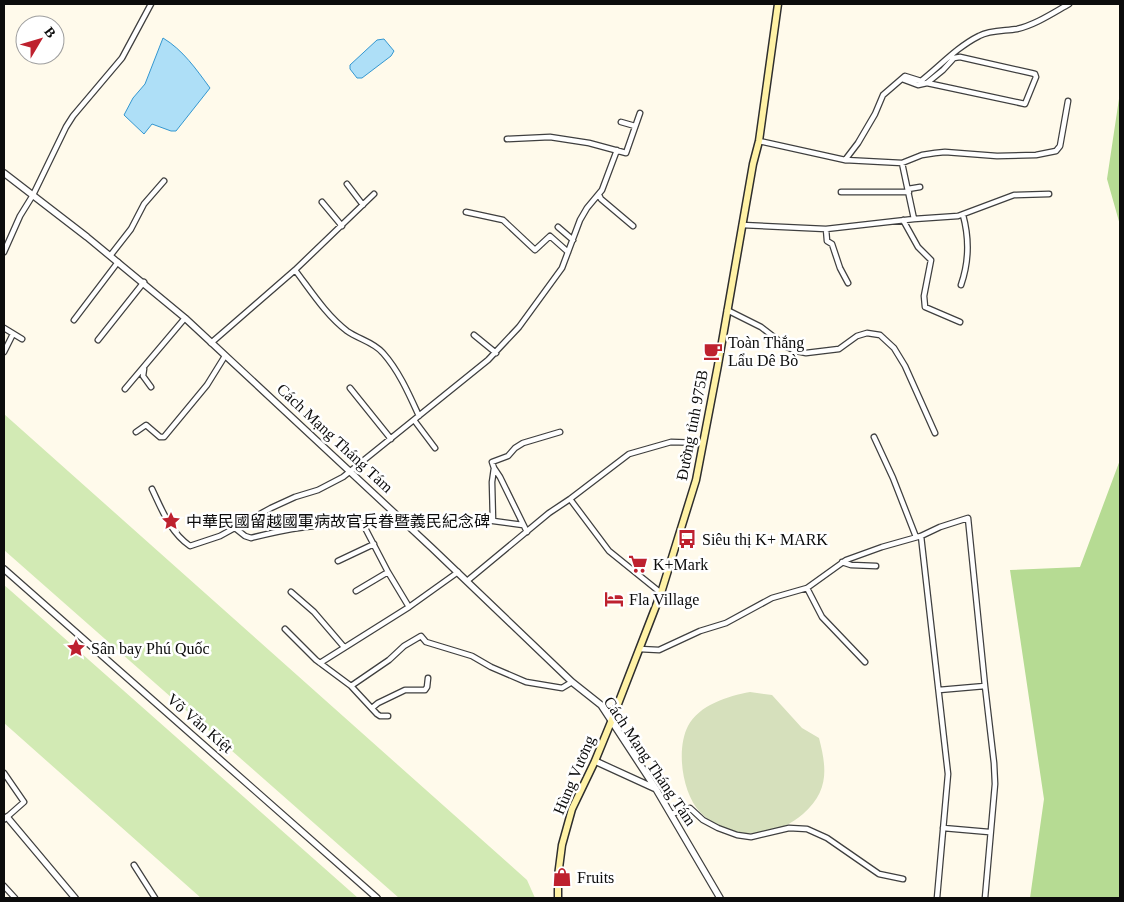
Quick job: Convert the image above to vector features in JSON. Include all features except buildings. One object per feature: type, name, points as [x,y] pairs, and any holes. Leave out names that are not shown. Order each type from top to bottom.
[{"type":"main road","name":"Đường tỉnh 975B","points":[[611,722],[661,593],[696,480],[758,141],[778,4]]},
{"type":"main road","name":"Hùng Vương","points":[[558,898],[558,876],[566,826],[611,722]]},
{"type":"street","points":[[4,252],[20,216],[33,195],[59,140],[73,116],[122,58],[152,4]]},
{"type":"street","points":[[845,160],[875,114],[883,95],[902,79],[907,76],[920,80],[950,55],[979,36],[1006,29],[1019,28],[1069,4]]},
{"type":"street","points":[[902,79],[918,85],[927,83],[1025,104],[1029,98],[1036,75],[960,56],[954,58],[927,83]]},
{"type":"street","points":[[758,141],[845,160],[902,163],[922,155],[945,152],[997,156],[1036,155],[1056,151],[1061,142],[1068,101]]},
{"type":"street","points":[[507,140],[550,137],[588,143],[626,153],[640,113]]},
{"type":"street","points":[[621,122],[635,126]]},
{"type":"street","points":[[152,489],[169,525],[190,546],[220,536],[271,508],[295,497],[318,490],[350,472],[496,353],[519,327],[558,275],[584,213],[599,195],[607,179],[617,150]]},
{"type":"street","points":[[902,163],[914,219]]},
{"type":"street","name":"Cách Mạng Tháng Tám","points":[[4,173],[144,282],[186,318],[458,572],[572,682],[601,705],[656,789],[720,898]]},
{"type":"street","points":[[110,256],[131,229],[144,204],[164,181]]},
{"type":"street","points":[[347,184],[363,205]]},
{"type":"street","points":[[841,192],[908,191],[920,187]]},
{"type":"street","points":[[211,343],[295,270],[374,194]]},
{"type":"street","points":[[742,225],[826,229],[963,215],[997,200],[1014,195],[1048,194]]},
{"type":"street","points":[[599,195],[601,199],[634,226]]},
{"type":"street","points":[[322,202],[342,226]]},
{"type":"street","points":[[466,212],[503,220],[535,250],[550,236],[568,252]]},
{"type":"street","points":[[961,285],[966,272],[967,257],[967,232],[963,215]]},
{"type":"street","points":[[903,220],[918,247],[931,260],[924,296],[925,307],[960,322]]},
{"type":"street","points":[[558,227],[573,240]]},
{"type":"street","points":[[826,229],[827,242],[832,244],[848,283]]},
{"type":"street","points":[[74,320],[118,262]]},
{"type":"street","points":[[295,270],[338,323],[357,338],[381,351],[400,376],[420,416]]},
{"type":"street","points":[[98,340],[144,282]]},
{"type":"street","points":[[727,310],[761,327],[787,347],[806,353],[839,349],[857,336],[867,333],[880,335],[894,348],[905,366],[935,433]]},
{"type":"street","points":[[125,389],[186,318]]},
{"type":"street","points":[[4,328],[22,339]]},
{"type":"street","points":[[4,352],[13,334]]},
{"type":"street","points":[[474,335],[496,353]]},
{"type":"street","points":[[136,432],[146,425],[160,437],[164,437],[207,385],[225,356]]},
{"type":"street","points":[[144,368],[143,376],[151,388]]},
{"type":"street","points":[[350,388],[391,439]]},
{"type":"street","points":[[414,420],[435,448]]},
{"type":"street","points":[[527,532],[492,462],[508,456],[523,443],[560,432]]},
{"type":"street","points":[[874,438],[919,536],[948,774],[937,898]]},
{"type":"street","points":[[467,581],[549,513],[629,454],[671,442],[703,443]]},
{"type":"street","points":[[493,521],[492,482],[494,468]]},
{"type":"street","points":[[570,499],[609,551],[661,593]]},
{"type":"street","points":[[235,528],[251,538],[299,526],[340,523],[363,524],[380,520],[392,511]]},
{"type":"street","points":[[639,649],[659,650],[700,631],[726,623],[772,598],[806,588],[842,562],[968,518],[995,784],[985,898]]},
{"type":"street","points":[[486,520],[523,525]]},
{"type":"street","points":[[363,524],[409,607]]},
{"type":"street","points":[[338,561],[374,544]]},
{"type":"street","points":[[842,562],[851,565],[876,566]]},
{"type":"street","name":"Võ Văn Kiệt","points":[[4,569],[377,898]]},
{"type":"street","points":[[356,592],[388,572]]},
{"type":"street","points":[[320,663],[409,607],[458,572]]},
{"type":"street","points":[[806,588],[822,617],[865,662]]},
{"type":"street","points":[[291,592],[314,612],[344,647]]},
{"type":"street","points":[[285,629],[320,663],[351,686],[380,716],[388,716]]},
{"type":"street","points":[[351,686],[389,660],[404,646],[421,636],[426,642],[472,656],[526,682],[562,688],[572,682]]},
{"type":"street","points":[[372,708],[378,703],[405,690],[425,690],[428,678]]},
{"type":"street","points":[[939,690],[985,686]]},
{"type":"street","points":[[595,761],[656,789]]},
{"type":"street","points":[[4,773],[24,802],[5,818],[74,898]]},
{"type":"street","points":[[671,814],[690,808],[703,820],[718,828],[751,837],[789,828],[807,829],[827,838],[879,874],[903,879]]},
{"type":"street","points":[[943,828],[990,832]]},
{"type":"street","points":[[134,865],[155,898]]},
{"type":"street","points":[[4,886],[15,898]]},
{"type":"green space","points":[[1120,92],[1120,225],[1107,179]]},
{"type":"green space","points":[[4,414],[527,880],[535,898],[399,898],[4,550]]},
{"type":"green space","points":[[1120,460],[1120,898],[1030,898],[1044,799],[1010,570],[1080,567]]},
{"type":"green space","points":[[4,585],[358,898],[201,898],[4,723]]},
{"type":"green space","points":[[750,692],[772,695],[802,728],[819,738],[824,760],[822,788],[818,797],[803,814],[779,828],[751,833],[737,832],[724,828],[700,812],[694,804],[685,783],[682,758],[684,736],[688,726],[699,712],[724,699]]},
{"type":"water","points":[[163,38],[183,54],[210,88],[176,131],[152,124],[144,134],[124,115],[133,98],[145,84]]},
{"type":"water","points":[[384,39],[394,51],[391,56],[362,78],[357,78],[350,69],[350,65],[377,40]]},
{"type":"place","name":"Toàn Thắng Lẩu Dê Bò","points":[[713,351]]},
{"type":"place","name":"中華民國留越國軍病故官兵眷暨義民紀念碑","points":[[171,521]]},
{"type":"place","name":"Siêu thị K+ MARK","points":[[687,539]]},
{"type":"place","name":"K+Mark","points":[[638,564]]},
{"type":"place","name":"Fla Village","points":[[614,599]]},
{"type":"place","name":"Sân bay Phú Quốc","points":[[76,648]]},
{"type":"place","name":"Fruits","points":[[562,877]]}]
